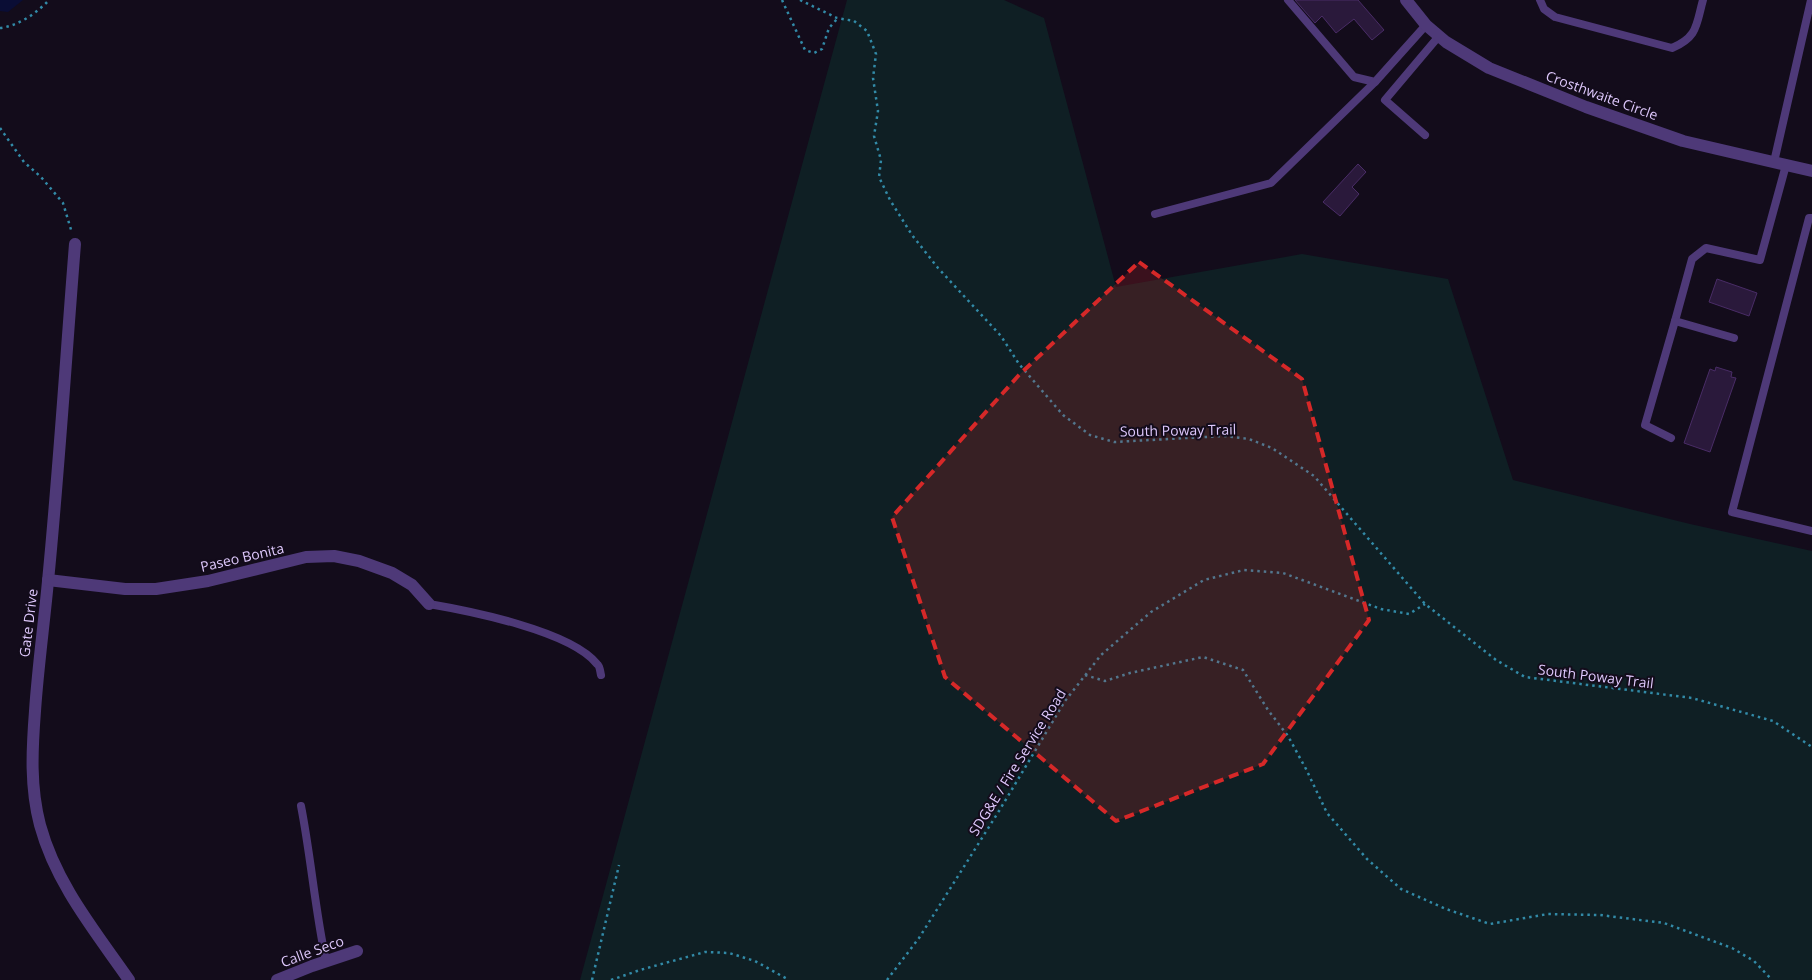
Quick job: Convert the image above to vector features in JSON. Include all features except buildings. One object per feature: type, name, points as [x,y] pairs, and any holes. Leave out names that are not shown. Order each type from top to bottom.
[{"type":"street","name":"Crosthwaite Circle","points":[[1406,0],[1426,25],[1438,36],[1488,68],[1586,107],[1683,141],[1812,171]]},
{"type":"street","name":"Gate Drive","points":[[75,244],[48,580],[32,741],[32,782],[44,838],[60,876],[77,907],[129,980]]},
{"type":"street","name":"Paseo Bonita","points":[[48,580],[125,589],[156,589],[201,582],[306,557],[334,556],[359,560],[392,572],[412,585],[429,604]]},
{"type":"street","name":"Calle Seco","points":[[277,980],[357,951]]},
{"type":"lane","points":[[1288,0],[1354,77],[1375,82]]},
{"type":"lane","points":[[1540,0],[1544,9],[1555,17],[1672,48],[1686,42],[1695,31],[1703,0]]},
{"type":"lane","points":[[1671,438],[1646,424],[1692,259],[1706,248],[1760,260],[1812,0]]},
{"type":"lane","points":[[1155,214],[1271,183],[1375,82],[1426,25]]},
{"type":"lane","points":[[1425,135],[1385,100],[1438,36]]},
{"type":"lane","points":[[1812,218],[1809,218],[1732,512],[1812,532]]},
{"type":"lane","points":[[1675,321],[1734,338]]},
{"type":"lane","points":[[429,604],[468,610],[558,638],[583,652],[598,665],[601,674]]},
{"type":"lane","points":[[301,806],[309,848],[314,899],[326,961]]},
{"type":"path","points":[[0,28],[30,17],[49,0]]},
{"type":"path","points":[[782,0],[805,50],[814,53],[822,49],[829,28],[837,18]]},
{"type":"path","name":"South Poway Trail","points":[[800,0],[837,18],[854,21],[867,31],[876,54],[872,78],[878,111],[874,136],[881,160],[879,177],[890,200],[912,235],[938,268],[1001,336],[1019,364],[1063,415],[1090,435],[1114,442],[1224,436],[1249,439],[1272,448],[1314,476],[1425,604],[1496,660],[1525,677],[1692,698],[1773,721],[1812,747]]},
{"type":"path","points":[[0,128],[24,162],[41,177],[63,203],[75,244]]},
{"type":"path","name":"SDG&E / Fire Service Road","points":[[887,980],[919,938],[999,811],[1065,701],[1101,655],[1151,612],[1204,580],[1244,570],[1283,573],[1381,610],[1409,614],[1425,604]]},
{"type":"path","points":[[1085,675],[1105,680],[1203,657],[1243,670],[1268,710],[1288,736],[1327,813],[1367,859],[1400,888],[1446,909],[1490,924],[1548,914],[1600,915],[1664,923],[1732,948],[1754,961],[1772,980]]},
{"type":"path","points":[[592,980],[618,865]]},
{"type":"path","points":[[611,980],[705,952],[729,953],[755,961],[789,980]]},
{"type":"highlighted area","points":[[1139,262],[1302,379],[1369,620],[1263,764],[1116,821],[945,677],[892,517],[1019,375]]},
{"type":"shaded area","points":[[0,0],[23,0],[8,12],[0,11]]},
{"type":"shaded area","points":[[847,0],[1004,0],[1044,18],[1116,287],[1302,254],[1448,279],[1513,480],[1690,524],[1812,551],[1812,980],[580,980]]}]
